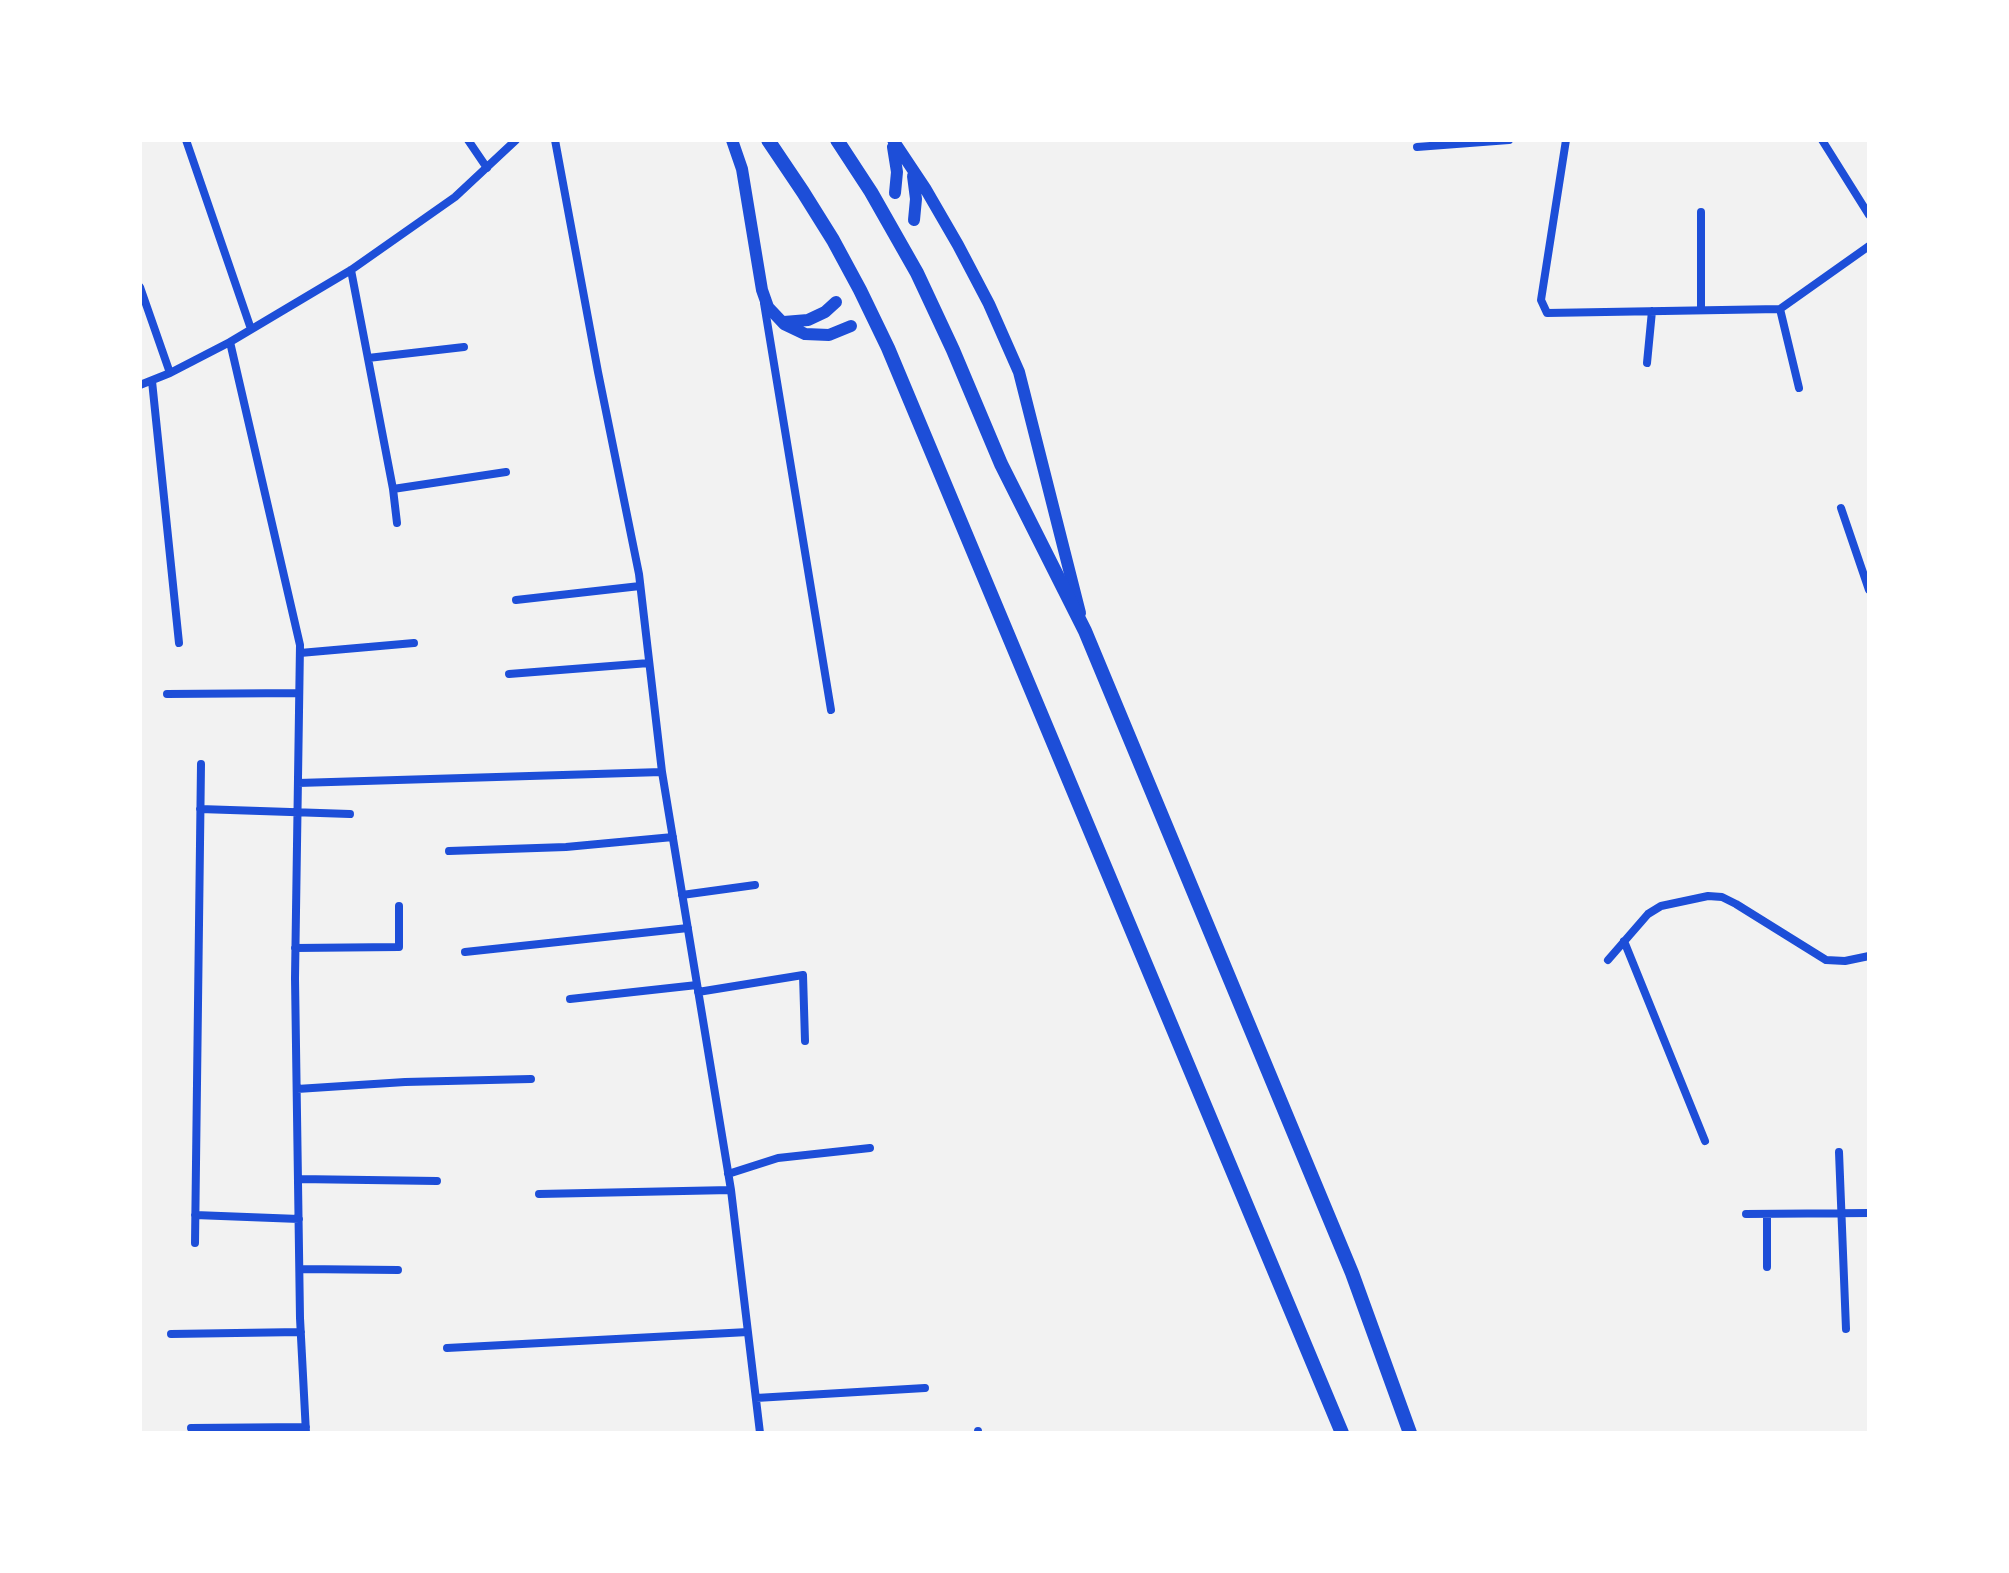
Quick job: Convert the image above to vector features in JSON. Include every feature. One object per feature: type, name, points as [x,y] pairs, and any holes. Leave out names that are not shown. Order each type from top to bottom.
[{"type":"highway","points":[[768,140],[851,273],[888,348],[1342,1433]]},
{"type":"highway","points":[[837,140],[886,216],[917,273],[1001,464],[1085,631],[1352,1273],[1410,1433]]},
{"type":"main road","points":[[732,140],[742,169],[762,290],[768,307],[780,322],[796,331],[815,336],[834,334],[851,326]]},
{"type":"main road","points":[[892,140],[972,270],[1019,372],[1085,631]]},
{"type":"main road","points":[[892,140],[897,165],[895,193]]},
{"type":"main road","points":[[908,163],[916,192],[914,220]]},
{"type":"main road","points":[[780,322],[808,320],[825,312],[836,302]]},
{"type":"street","points":[[186,140],[251,329]]},
{"type":"street","points":[[468,140],[487,168]]},
{"type":"street","points":[[140,385],[230,342],[351,270],[455,197],[516,140]]},
{"type":"street","points":[[555,140],[640,586],[662,772],[731,1190],[760,1433]]},
{"type":"street","points":[[1417,147],[1509,140]]},
{"type":"street","points":[[1566,140],[1541,300],[1547,313],[1780,309],[1869,246]]},
{"type":"street","points":[[1822,140],[1869,215]]},
{"type":"street","points":[[1701,212],[1701,310]]},
{"type":"street","points":[[351,270],[397,523]]},
{"type":"street","points":[[140,287],[170,373]]},
{"type":"street","points":[[762,290],[831,710]]},
{"type":"street","points":[[1780,309],[1799,388]]},
{"type":"street","points":[[1647,363],[1652,311]]},
{"type":"street","points":[[191,1428],[306,1430],[301,1332],[295,948],[300,653],[230,342]]},
{"type":"street","points":[[368,358],[464,347]]},
{"type":"street","points":[[152,381],[179,643]]},
{"type":"street","points":[[393,489],[506,472]]},
{"type":"street","points":[[1841,508],[1869,590]]},
{"type":"street","points":[[516,600],[640,586]]},
{"type":"street","points":[[300,653],[414,643]]},
{"type":"street","points":[[509,674],[649,663]]},
{"type":"street","points":[[167,694],[299,693]]},
{"type":"street","points":[[195,1243],[201,764]]},
{"type":"street","points":[[298,783],[662,772]]},
{"type":"street","points":[[200,809],[350,814]]},
{"type":"street","points":[[449,851],[566,847],[673,837]]},
{"type":"street","points":[[682,895],[755,885]]},
{"type":"street","points":[[1608,960],[1648,914],[1661,906],[1708,896],[1722,897],[1736,904],[1826,960],[1845,961],[1869,956]]},
{"type":"street","points":[[295,948],[399,947],[399,906]]},
{"type":"street","points":[[465,952],[688,928]]},
{"type":"street","points":[[1624,941],[1705,1141]]},
{"type":"street","points":[[570,999],[698,989],[803,975],[805,1041]]},
{"type":"street","points":[[297,1089],[531,1079]]},
{"type":"street","points":[[728,1174],[778,1158],[870,1148]]},
{"type":"street","points":[[1839,1152],[1846,1329]]},
{"type":"street","points":[[298,1179],[437,1181]]},
{"type":"street","points":[[539,1194],[731,1190]]},
{"type":"street","points":[[1746,1214],[1869,1213]]},
{"type":"street","points":[[195,1215],[299,1219]]},
{"type":"street","points":[[1767,1215],[1767,1267]]},
{"type":"street","points":[[300,1269],[398,1270]]},
{"type":"street","points":[[171,1334],[301,1332]]},
{"type":"street","points":[[447,1348],[748,1332]]},
{"type":"street","points":[[756,1398],[925,1388]]}]
